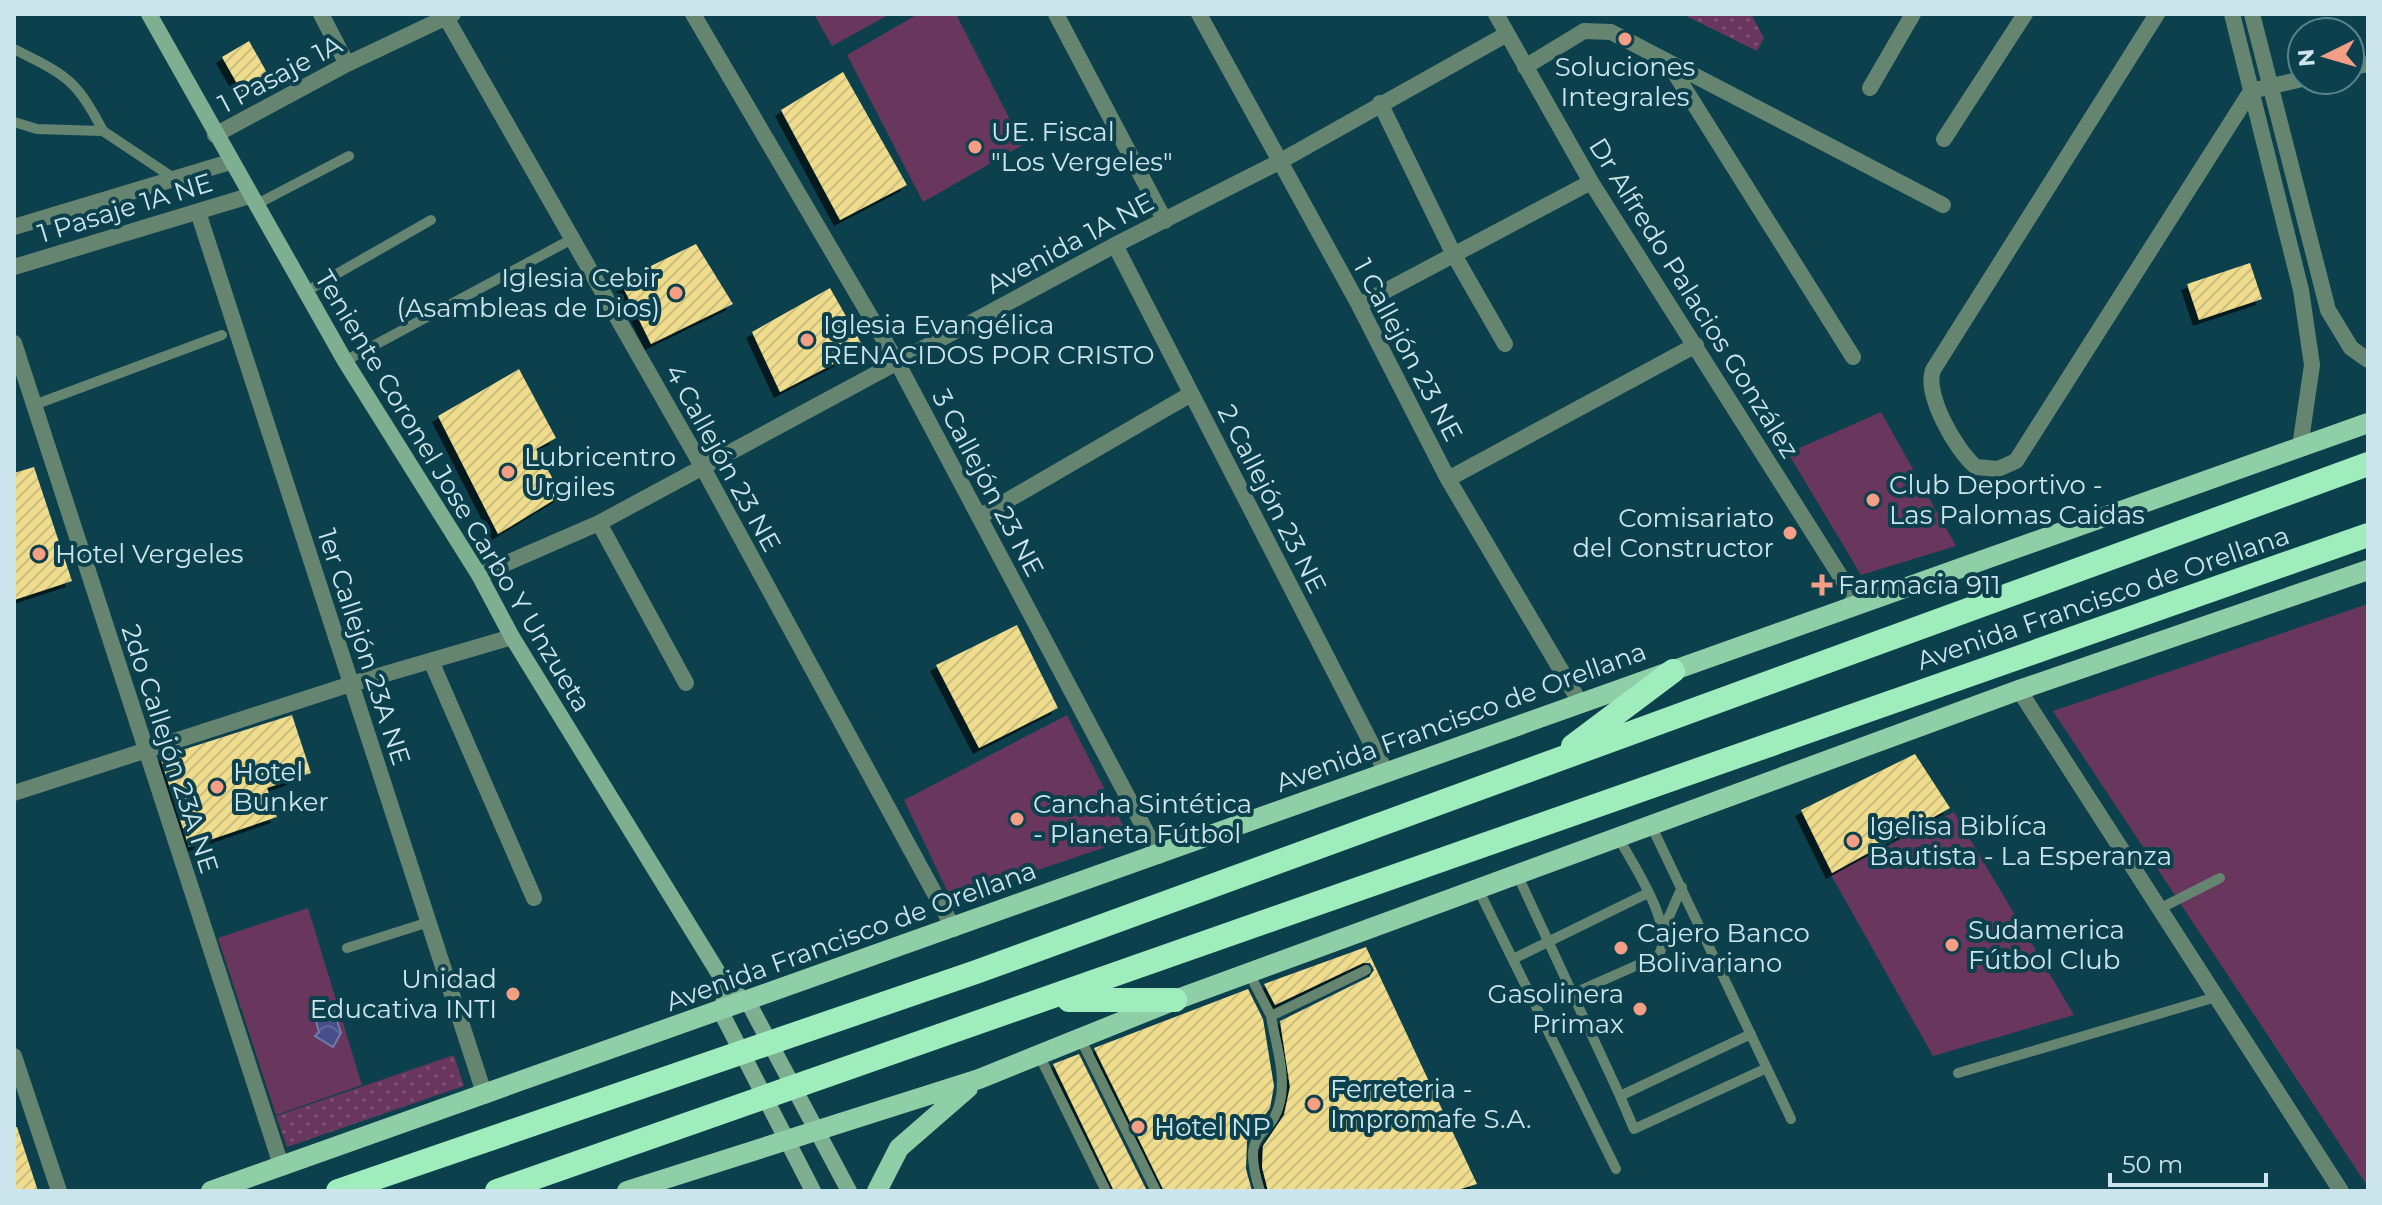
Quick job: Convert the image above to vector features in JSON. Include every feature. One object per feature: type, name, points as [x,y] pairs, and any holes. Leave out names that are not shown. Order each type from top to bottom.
[{"type":"highway","name":"Avenida Francisco de Orellana","points":[[338,1191],[771,1043],[1546,765],[2368,464]]},
{"type":"highway","name":"Avenida Francisco de Orellana","points":[[497,1191],[2368,535]]},
{"type":"highway","points":[[1546,765],[1673,671]]},
{"type":"highway","points":[[1035,1003],[1093,997],[1175,1000]]},
{"type":"main road","name":"Avenida Francisco de Orellana","points":[[211,1191],[721,1012],[2368,423]]},
{"type":"main road","points":[[629,1191],[979,1079],[1175,1000],[2019,690],[2368,570]]},
{"type":"main road","points":[[877,1191],[899,1148],[979,1079]]},
{"type":"main road","points":[[629,1191],[660,1191]]},
{"type":"street","name":"Teniente Coronel Jose Carbo Y Unzueta","points":[[149,14],[345,361],[479,575],[512,637],[727,987],[748,1002]]},
{"type":"street","points":[[321,14],[347,64]]},
{"type":"street","name":"3 Callejón 23 NE","points":[[693,14],[897,362],[1159,856]]},
{"type":"street","points":[[1056,14],[1165,221]]},
{"type":"street","name":"1 Callejón 23 NE","points":[[1199,14],[1359,305],[1448,479],[1581,704]]},
{"type":"street","name":"Dr Alfredo Palacios González","points":[[1496,14],[1591,182],[1858,604]]},
{"type":"street","points":[[1870,88],[1913,14]]},
{"type":"street","points":[[1944,139],[2025,14]]},
{"type":"street","points":[[2157,14],[1933,370],[1930,393],[1969,462],[1985,470],[1998,469],[2016,461],[2251,91],[2286,83]]},
{"type":"street","points":[[2232,14],[2301,290],[2311,357],[2300,447]]},
{"type":"street","points":[[2252,14],[2328,310],[2351,348],[2368,360]]},
{"type":"street","name":"1 Pasaje 1A","points":[[215,135],[347,64],[448,15]]},
{"type":"street","name":"4 Callejón 23 NE","points":[[448,15],[703,468],[954,929]]},
{"type":"street","points":[[1525,67],[1592,29],[1611,32],[1943,205]]},
{"type":"street","name":"Avenida 1A NE","points":[[479,575],[599,523],[1115,245],[1279,162],[1507,34]]},
{"type":"street","points":[[1670,65],[1853,357]]},
{"type":"street","points":[[1380,103],[1454,255],[1505,344]]},
{"type":"street","name":"1 Pasaje 1A NE","points":[[14,227],[230,162]]},
{"type":"street","points":[[1359,305],[1591,182]]},
{"type":"street","name":"1 Pasaje 1A NE","points":[[14,267],[198,212],[252,200]]},
{"type":"street","name":"1er Callejón 23A NE","points":[[198,212],[485,1096]]},
{"type":"street","name":"2 Callejón 23 NE","points":[[1115,245],[1387,774]]},
{"type":"street","name":"2do Callejón 23A NE","points":[[14,343],[282,1168]]},
{"type":"street","points":[[1448,479],[1696,345]]},
{"type":"street","points":[[979,517],[1191,394]]},
{"type":"street","points":[[599,523],[686,683]]},
{"type":"street","points":[[14,793],[351,684],[512,637]]},
{"type":"street","points":[[431,661],[534,898]]},
{"type":"street","points":[[2019,690],[2341,1191]]},
{"type":"street","points":[[727,987],[721,1012],[813,1191]]},
{"type":"street","points":[[748,1002],[849,1191]]},
{"type":"street","points":[[14,1056],[59,1191]]},
{"type":"lane","points":[[14,49],[55,70],[82,91],[103,131],[175,179]]},
{"type":"lane","points":[[14,122],[37,129],[103,131]]},
{"type":"lane","points":[[252,200],[349,156]]},
{"type":"lane","points":[[305,292],[431,220]]},
{"type":"lane","points":[[345,361],[572,239]]},
{"type":"lane","points":[[34,405],[222,335]]},
{"type":"lane","points":[[1651,825],[1791,1119]]},
{"type":"lane","points":[[1572,994],[1658,956],[1666,940],[1664,928],[1648,893],[1618,837]]},
{"type":"lane","points":[[1517,874],[1634,1129],[1767,1068]]},
{"type":"lane","points":[[2159,909],[2220,878]]},
{"type":"lane","points":[[1664,928],[1682,887]]},
{"type":"lane","points":[[1478,889],[1616,1169]]},
{"type":"lane","points":[[1513,959],[1648,893]]},
{"type":"lane","points":[[347,948],[429,922]]},
{"type":"lane","points":[[1271,1016],[1366,970]]},
{"type":"lane","points":[[1249,973],[1271,1016],[1282,1093],[1279,1107],[1253,1143],[1252,1166],[1260,1191]]},
{"type":"lane","points":[[1958,1073],[2216,997]]},
{"type":"lane","points":[[1620,1096],[1751,1034]]},
{"type":"lane","points":[[1080,1038],[1156,1191]]},
{"type":"lane","points":[[1039,1055],[1106,1191]]},
{"type":"shaded area","points":[[814,14],[890,14],[832,46]]},
{"type":"shaded area","points":[[918,14],[956,14],[1023,145],[923,202],[847,55]]},
{"type":"shaded area","points":[[1682,14],[1751,14],[1764,38],[1757,51]]},
{"type":"shaded area","name":"Club Deportivo - Las Palomas Caidas","points":[[1881,412],[1956,546],[1861,575],[1788,453]]},
{"type":"shaded area","points":[[2368,604],[2368,1187],[2053,711]]},
{"type":"shaded area","name":"Cancha Sintética - Planeta Fútbol","points":[[1067,715],[1130,839],[951,899],[904,800]]},
{"type":"shaded area","name":"Sudamerica Fútbol Club","points":[[1954,812],[2074,1015],[1933,1056],[1831,875]]},
{"type":"shaded area","points":[[308,908],[362,1085],[276,1115],[218,938]]},
{"type":"shaded area","points":[[454,1055],[464,1086],[287,1147],[276,1116]]},
{"type":"water","points":[[331,1002],[341,1033],[333,1047],[315,1036],[319,1032],[312,1007]]},
{"type":"building","points":[[249,41],[270,78],[243,94],[222,57]]},
{"type":"building","points":[[843,72],[907,185],[840,220],[781,110]]},
{"type":"building","name":"Iglesia Cebir (Asambleas de Dios)","points":[[696,244],[733,304],[651,344],[620,281]]},
{"type":"building","points":[[2250,263],[2262,299],[2199,320],[2187,284]]},
{"type":"building","name":"Iglesia Evangélica RENACIDOS POR CRISTO","points":[[830,288],[864,348],[780,392],[752,332]]},
{"type":"building","name":"Lubricentro Urgiles","points":[[519,369],[556,438],[536,449],[562,495],[498,534],[438,416]]},
{"type":"building","name":"Hotel Vergeles","points":[[34,467],[72,581],[14,600],[14,473]]},
{"type":"building","points":[[1017,625],[1058,708],[979,748],[936,665]]},
{"type":"building","name":"Hotel Bunker","points":[[292,715],[311,773],[267,788],[277,817],[189,847],[160,757]]},
{"type":"building","name":"Igelisa Biblíca Bautista - La Esperanza","points":[[1915,754],[1950,808],[1832,873],[1801,810]]},
{"type":"building","name":"Ferreteria - Impromafe S.A.","points":[[1366,947],[1477,1184],[1454,1191],[1268,1191],[1262,1167],[1263,1146],[1284,1115],[1290,1087],[1280,1021],[1369,977],[1374,970],[1370,963],[1363,963],[1275,1005],[1264,984]]},
{"type":"building","points":[[1248,989],[1263,1019],[1274,1086],[1270,1108],[1247,1141],[1246,1169],[1252,1191],[1164,1191],[1094,1048]]},
{"type":"building","points":[[1079,1054],[1147,1191],[1114,1191],[1053,1064]]},
{"type":"building","points":[[14,1127],[17,1127],[38,1191],[14,1191]]},
{"type":"place","name":"Soluciones Integrales","points":[[1625,39]]},
{"type":"place","name":"UE. Fiscal \"Los Vergeles\"","points":[[975,147]]},
{"type":"place","name":"Iglesia Cebir (Asambleas de Dios)","points":[[676,293]]},
{"type":"place","name":"Iglesia Evangélica RENACIDOS POR CRISTO","points":[[807,340]]},
{"type":"place","name":"Lubricentro Urgiles","points":[[508,472]]},
{"type":"place","name":"Club Deportivo - Las Palomas Caidas","points":[[1873,500]]},
{"type":"place","name":"Comisariato del Constructor","points":[[1790,533]]},
{"type":"place","name":"Hotel Vergeles","points":[[39,554]]},
{"type":"place","name":"Farmacia 911","points":[[1822,585]]},
{"type":"place","name":"Hotel Bunker","points":[[217,787]]},
{"type":"place","name":"Cancha Sintética - Planeta Fútbol","points":[[1017,819]]},
{"type":"place","name":"Igelisa Biblíca Bautista - La Esperanza","points":[[1853,841]]},
{"type":"place","name":"Sudamerica Fútbol Club","points":[[1952,945]]},
{"type":"place","name":"Cajero Banco Bolivariano","points":[[1621,948]]},
{"type":"place","name":"Unidad Educativa INTI","points":[[513,994]]},
{"type":"place","name":"Gasolinera Primax","points":[[1640,1009]]},
{"type":"place","name":"Ferreteria - Impromafe S.A.","points":[[1314,1104]]},
{"type":"place","name":"Hotel NP","points":[[1138,1127]]}]
